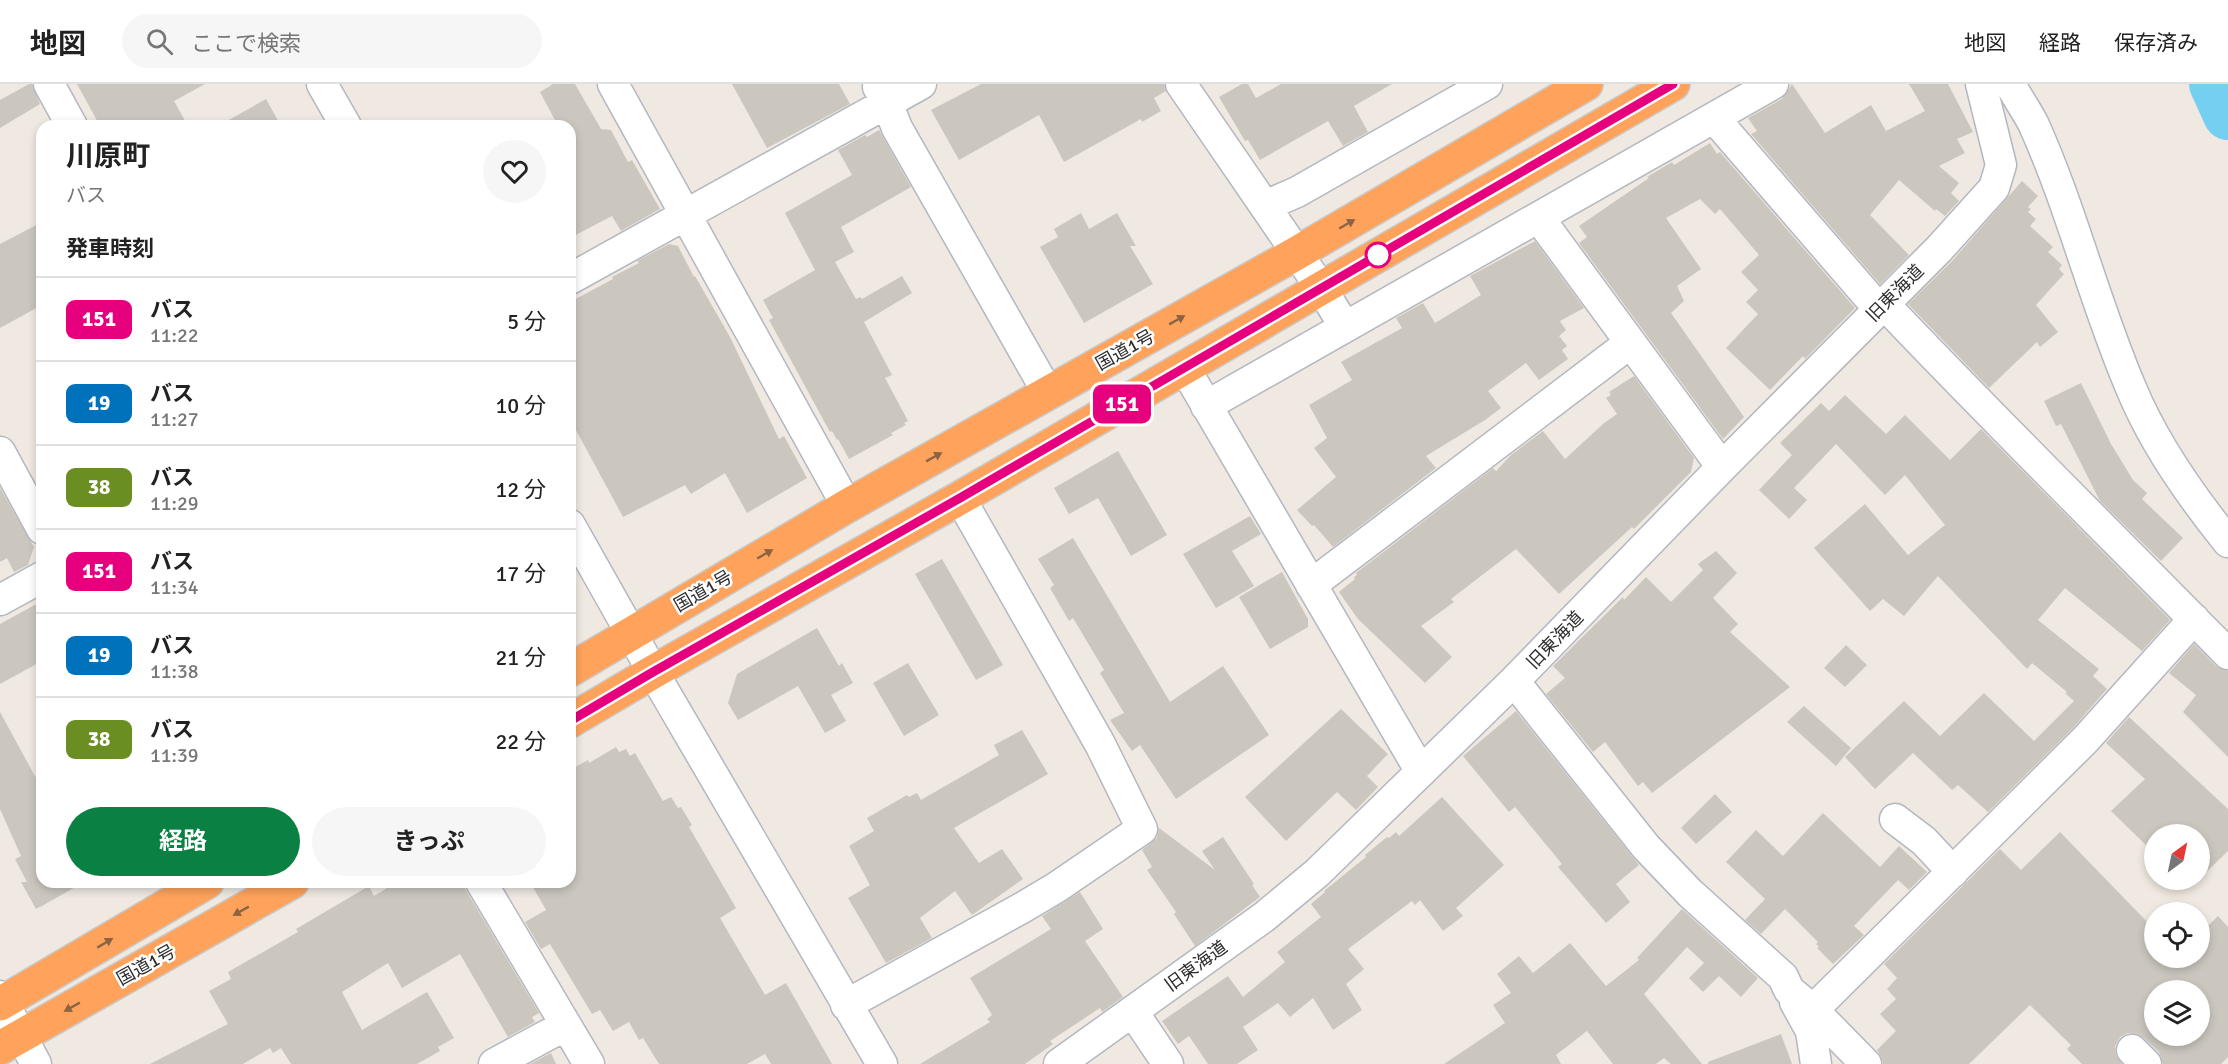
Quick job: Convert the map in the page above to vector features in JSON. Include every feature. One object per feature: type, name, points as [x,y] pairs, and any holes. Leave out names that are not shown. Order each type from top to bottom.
[{"type":"highway","name":"国道1号","points":[[576,666],[847,506],[1297,253],[1586,84]]},
{"type":"highway","points":[[576,717],[960,498],[1673,84]]},
{"type":"highway","points":[[1,1001],[197,888]]},
{"type":"highway","name":"国道1号","points":[[11,1042],[281,888]]},
{"type":"street","points":[[49,84],[69,120]]},
{"type":"street","points":[[322,84],[343,120]]},
{"type":"street","points":[[613,84],[847,506]]},
{"type":"street","points":[[576,276],[686,215],[882,93],[921,84]]},
{"type":"street","points":[[1181,84],[1321,288],[1345,327]]},
{"type":"street","points":[[1264,206],[1297,192],[1452,93],[1487,84]]},
{"type":"street","points":[[1206,406],[1773,84]]},
{"type":"street","name":"旧東海道","points":[[1059,1064],[1273,910],[1317,873],[1514,681],[1939,249],[1995,188],[2001,165],[1981,84]]},
{"type":"street","points":[[2010,84],[2031,121],[2049,162],[2111,338],[2141,410],[2196,503],[2228,542]]},
{"type":"street","points":[[882,93],[897,128],[1048,393]]},
{"type":"street","points":[[1714,118],[1881,307],[2054,481],[2126,549],[2228,654]]},
{"type":"street","points":[[1539,218],[1722,468]]},
{"type":"street","points":[[1311,585],[1630,343]]},
{"type":"street","points":[[1184,368],[1421,772]]},
{"type":"street","points":[[0,452],[36,519]]},
{"type":"street","points":[[846,1005],[1020,909],[1057,887],[1142,829],[1101,744],[960,498]]},
{"type":"street","points":[[576,536],[882,1064]]},
{"type":"street","points":[[0,600],[36,580]]},
{"type":"street","points":[[1813,1010],[2085,740],[2194,619]]},
{"type":"street","points":[[1514,681],[1646,847],[1690,893],[1783,977],[1811,1031],[1816,1064]]},
{"type":"street","points":[[1895,819],[1924,841],[1953,872]]},
{"type":"street","points":[[485,888],[589,1064]]},
{"type":"street","points":[[1789,990],[1813,1010],[1866,1064]]},
{"type":"street","points":[[1,1001],[11,1042],[36,1064]]},
{"type":"street","points":[[1133,1012],[1168,1064]]},
{"type":"street","points":[[494,1064],[566,1025]]},
{"type":"building","points":[[32,84],[40,104],[0,128],[0,100]]},
{"type":"building","points":[[77,84],[205,84],[174,101],[185,120],[97,120]]},
{"type":"building","points":[[553,84],[575,84],[601,129],[611,130],[628,162],[632,160],[660,209],[621,231],[612,216],[576,235],[576,120],[555,120],[540,92]]},
{"type":"building","points":[[732,84],[839,84],[850,104],[767,148]]},
{"type":"building","points":[[981,84],[1164,84],[1166,91],[1154,98],[1161,111],[1142,122],[1141,119],[1064,162],[1039,115],[959,160],[931,110]]},
{"type":"building","points":[[1242,84],[1248,84],[1256,98],[1281,84],[1392,84],[1354,106],[1368,132],[1343,146],[1328,121],[1260,160],[1248,140],[1245,141],[1219,97]]},
{"type":"building","points":[[1792,84],[1825,133],[1871,105],[1886,131],[1925,111],[1909,84],[1948,84],[1973,132],[1957,139],[1965,153],[1939,166],[1959,183],[1951,193],[1959,201],[1945,216],[1936,209],[1935,211],[1899,180],[1870,215],[1909,255],[1880,284],[1751,134],[1757,131],[1748,118],[1782,99]]},
{"type":"building","points":[[266,99],[278,120],[229,120]]},
{"type":"building","points":[[879,130],[911,187],[841,227],[854,252],[835,262],[856,299],[860,297],[862,299],[902,276],[912,293],[864,322],[892,375],[885,378],[908,421],[904,423],[906,425],[891,433],[893,435],[849,459],[838,439],[832,431],[830,432],[769,320],[773,318],[763,300],[815,270],[785,213],[852,175],[838,150]]},
{"type":"building","points":[[1710,143],[1717,154],[1720,152],[1855,308],[1805,359],[1803,356],[1770,390],[1726,348],[1758,314],[1746,302],[1758,290],[1741,272],[1759,255],[1720,209],[1715,214],[1700,199],[1666,218],[1701,269],[1677,286],[1684,301],[1671,313],[1744,417],[1723,439],[1579,243],[1587,237],[1579,226],[1649,178],[1647,177],[1672,162],[1674,165]]},
{"type":"building","points":[[2022,181],[2038,196],[2028,207],[2031,209],[2028,212],[2036,219],[2030,226],[2053,247],[2048,252],[2062,265],[2059,269],[2064,274],[2036,305],[2058,332],[2040,347],[2037,342],[1989,388],[1908,304],[1952,261]]},
{"type":"building","points":[[1081,213],[1089,229],[1117,213],[1136,246],[1130,246],[1153,284],[1084,323],[1040,247],[1058,237],[1054,229]]},
{"type":"building","points":[[36,225],[36,308],[0,328],[0,244]]},
{"type":"building","points":[[1535,241],[1584,308],[1560,321],[1566,330],[1559,336],[1567,346],[1562,350],[1568,359],[1539,380],[1526,363],[1488,391],[1501,408],[1426,456],[1436,468],[1333,547],[1297,510],[1336,477],[1314,448],[1327,438],[1309,405],[1352,380],[1341,362],[1402,328],[1396,318],[1423,303],[1435,323],[1481,295],[1470,276]]},
{"type":"building","points":[[669,244],[678,246],[730,337],[779,439],[784,436],[807,478],[747,513],[725,473],[691,494],[685,485],[623,517],[576,430],[576,299],[639,263],[637,261]]},
{"type":"building","points":[[1634,376],[1694,458],[1691,472],[1634,529],[1632,527],[1559,594],[1516,549],[1451,599],[1454,602],[1421,626],[1452,657],[1425,683],[1358,619],[1339,592],[1355,579],[1356,573],[1493,468],[1496,471],[1511,455],[1543,431],[1565,459],[1617,414],[1606,398],[1611,395],[1609,392]]},
{"type":"building","points":[[2081,383],[2111,444],[2133,480],[2147,493],[2142,499],[2183,538],[2161,561],[2100,501],[2061,424],[2056,426],[2044,401]]},
{"type":"building","points":[[1845,395],[1886,434],[1905,415],[1950,460],[1981,429],[2170,620],[2142,651],[2065,588],[2038,620],[2099,669],[2093,676],[2107,689],[2073,728],[1988,812],[1958,785],[1952,790],[1913,753],[1875,789],[1845,757],[1904,701],[1940,736],[1984,693],[2034,741],[2074,701],[2065,693],[2067,692],[2032,663],[2027,669],[1938,576],[1904,616],[1883,599],[1870,611],[1814,548],[1865,504],[1908,555],[1945,525],[1905,475],[1885,495],[1836,444],[1794,488],[1807,500],[1789,519],[1759,490],[1792,455],[1780,443],[1821,403],[1829,411]]},
{"type":"building","points":[[1118,451],[1167,535],[1131,556],[1098,498],[1069,514],[1054,488]]},
{"type":"building","points":[[0,488],[34,547],[28,565],[14,572],[7,558],[0,562]]},
{"type":"building","points":[[1250,516],[1261,534],[1232,551],[1254,586],[1216,608],[1183,554]]},
{"type":"building","points":[[1073,538],[1170,702],[1223,666],[1269,735],[1176,799],[1140,745],[1132,751],[1110,720],[1124,713],[1100,673],[1104,670],[1073,618],[1069,621],[1050,588],[1054,585],[1038,559]]},
{"type":"building","points":[[1716,551],[1737,573],[1713,598],[1738,624],[1730,632],[1790,687],[1652,793],[1643,782],[1638,786],[1605,742],[1593,752],[1546,694],[1565,678],[1553,666],[1646,577],[1671,602],[1703,570],[1698,564]]},
{"type":"building","points":[[942,559],[1003,665],[976,680],[915,574]]},
{"type":"building","points":[[1282,572],[1308,619],[1308,627],[1270,649],[1239,597]]},
{"type":"building","points":[[36,604],[36,664],[0,684],[0,624]]},
{"type":"building","points":[[817,628],[839,666],[842,663],[853,683],[831,695],[846,721],[825,733],[798,686],[738,720],[728,703],[737,674]]},
{"type":"building","points":[[2194,644],[2216,666],[2228,671],[2228,757],[2183,712],[2196,695],[2169,673]]},
{"type":"building","points":[[1846,645],[1867,665],[1845,687],[1824,668]]},
{"type":"building","points":[[908,663],[939,715],[904,736],[873,683]]},
{"type":"building","points":[[1804,706],[1851,748],[1836,766],[1787,722]]},
{"type":"building","points":[[1341,709],[1388,754],[1367,776],[1378,787],[1356,810],[1337,792],[1286,841],[1245,797]]},
{"type":"building","points":[[1516,711],[1639,865],[1616,884],[1630,902],[1606,923],[1558,867],[1562,864],[1515,807],[1509,812],[1463,756]]},
{"type":"building","points":[[0,712],[36,778],[36,888],[74,888],[42,908],[41,906],[36,909],[21,882],[27,882],[15,859],[21,856],[0,809]]},
{"type":"building","points":[[2129,717],[2228,809],[2228,851],[2210,868],[2210,824],[2144,824],[2144,843],[2111,811],[2145,779],[2106,743]]},
{"type":"building","points":[[1022,730],[1048,774],[954,828],[979,863],[1002,849],[1023,879],[972,915],[955,891],[920,918],[932,938],[886,963],[848,898],[870,885],[849,846],[874,831],[867,818],[907,795],[909,797],[917,793],[921,800],[999,755],[994,745]]},
{"type":"building","points":[[616,747],[619,752],[626,749],[630,756],[635,753],[663,801],[671,797],[678,808],[681,807],[692,825],[689,827],[736,908],[720,918],[765,995],[786,983],[832,1064],[771,1064],[765,1054],[747,1064],[659,1064],[643,1038],[639,1040],[629,1022],[613,1031],[600,1010],[592,1014],[550,944],[541,949],[525,922],[546,910],[533,888],[576,888],[576,767],[588,760],[589,763]]},
{"type":"building","points":[[1715,794],[1732,812],[1696,844],[1681,828]]},
{"type":"building","points":[[1442,797],[1504,865],[1456,908],[1463,916],[1443,931],[1420,900],[1415,905],[1412,901],[1348,949],[1364,969],[1346,984],[1362,1010],[1333,1030],[1313,998],[1290,1017],[1278,1003],[1243,1027],[1258,1050],[1237,1064],[1208,1064],[1189,1036],[1178,1044],[1162,1021],[1228,976],[1243,997],[1285,962],[1277,952],[1321,917],[1311,904],[1387,837],[1389,838],[1396,832],[1399,836]]},
{"type":"building","points":[[1823,813],[1880,867],[1899,846],[1927,872],[1909,890],[1898,880],[1854,926],[1864,935],[1833,964],[1817,948],[1819,947],[1816,944],[1818,942],[1785,909],[1761,934],[1745,920],[1765,899],[1726,862],[1756,830],[1783,856]]},
{"type":"building","points":[[1159,828],[1215,870],[1202,851],[1223,837],[1260,897],[1195,946],[1174,914],[1176,912],[1147,870],[1152,867],[1142,850],[1157,838]]},
{"type":"building","points":[[2060,832],[2144,919],[2144,968],[2210,968],[2210,924],[2218,916],[2228,927],[2228,1057],[2221,1064],[2163,1064],[2159,1052],[2153,1046],[2210,1046],[2210,980],[2144,980],[2144,1038],[2128,1033],[2120,1037],[2115,1046],[2116,1055],[2122,1064],[2082,1064],[2067,1049],[2071,1045],[2030,1005],[1969,1064],[1883,1064],[1877,1050],[1896,1031],[1880,1014],[1896,999],[1887,989],[1897,978],[1884,964],[2000,849],[2021,870]]},
{"type":"building","points":[[366,888],[370,888],[374,896],[387,888],[465,888],[539,1013],[532,1017],[535,1022],[508,1037],[460,954],[402,988],[388,963],[342,992],[362,1030],[427,992],[454,1038],[438,1047],[440,1051],[417,1064],[291,1064],[281,1048],[273,1053],[270,1048],[243,1064],[150,1064],[228,1024],[209,991],[231,979],[228,972],[298,932],[296,929]]},
{"type":"building","points":[[1080,892],[1103,929],[1085,941],[1123,997],[1102,1012],[1100,1008],[1050,1041],[1053,1044],[1025,1064],[920,1064],[990,1022],[987,1019],[992,1015],[970,978],[1051,929],[1042,916]]},
{"type":"building","points":[[1682,909],[1758,978],[1741,997],[1719,976],[1703,992],[1689,978],[1704,963],[1687,947],[1644,994],[1702,1064],[1671,1064],[1664,1058],[1656,1064],[1613,1064],[1587,1031],[1556,1055],[1561,1064],[1444,1064],[1505,1023],[1493,1005],[1511,993],[1497,974],[1519,956],[1533,973],[1570,943],[1606,986],[1639,960],[1637,958]]},
{"type":"building","points":[[1781,1034],[1792,1064],[1708,1064],[1708,1062]]},
{"type":"building","points":[[551,1053],[556,1064],[530,1064]]},
{"type":"waterway","points":[[2214,84],[2228,115]]},
{"type":"bus line","name":"151","points":[[576,717],[960,498],[1673,84]]}]
